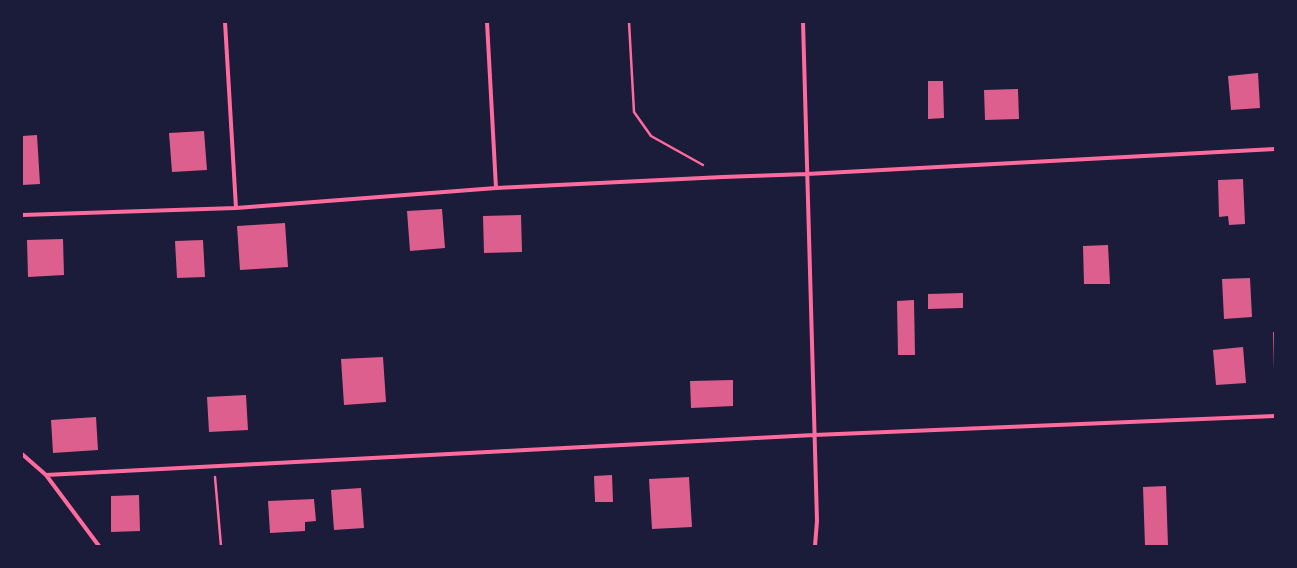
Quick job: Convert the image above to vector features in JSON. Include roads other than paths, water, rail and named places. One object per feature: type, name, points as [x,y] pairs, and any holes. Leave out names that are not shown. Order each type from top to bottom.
[{"type":"street","points":[[225,22],[236,208]]},
{"type":"street","points":[[487,22],[496,188]]},
{"type":"street","points":[[802,22],[817,521],[814,546]]},
{"type":"street","points":[[22,215],[236,208],[496,188],[807,174],[1275,149]]},
{"type":"street","points":[[46,474],[814,435],[1275,416]]},
{"type":"street","points":[[22,454],[46,474],[99,546]]}]
